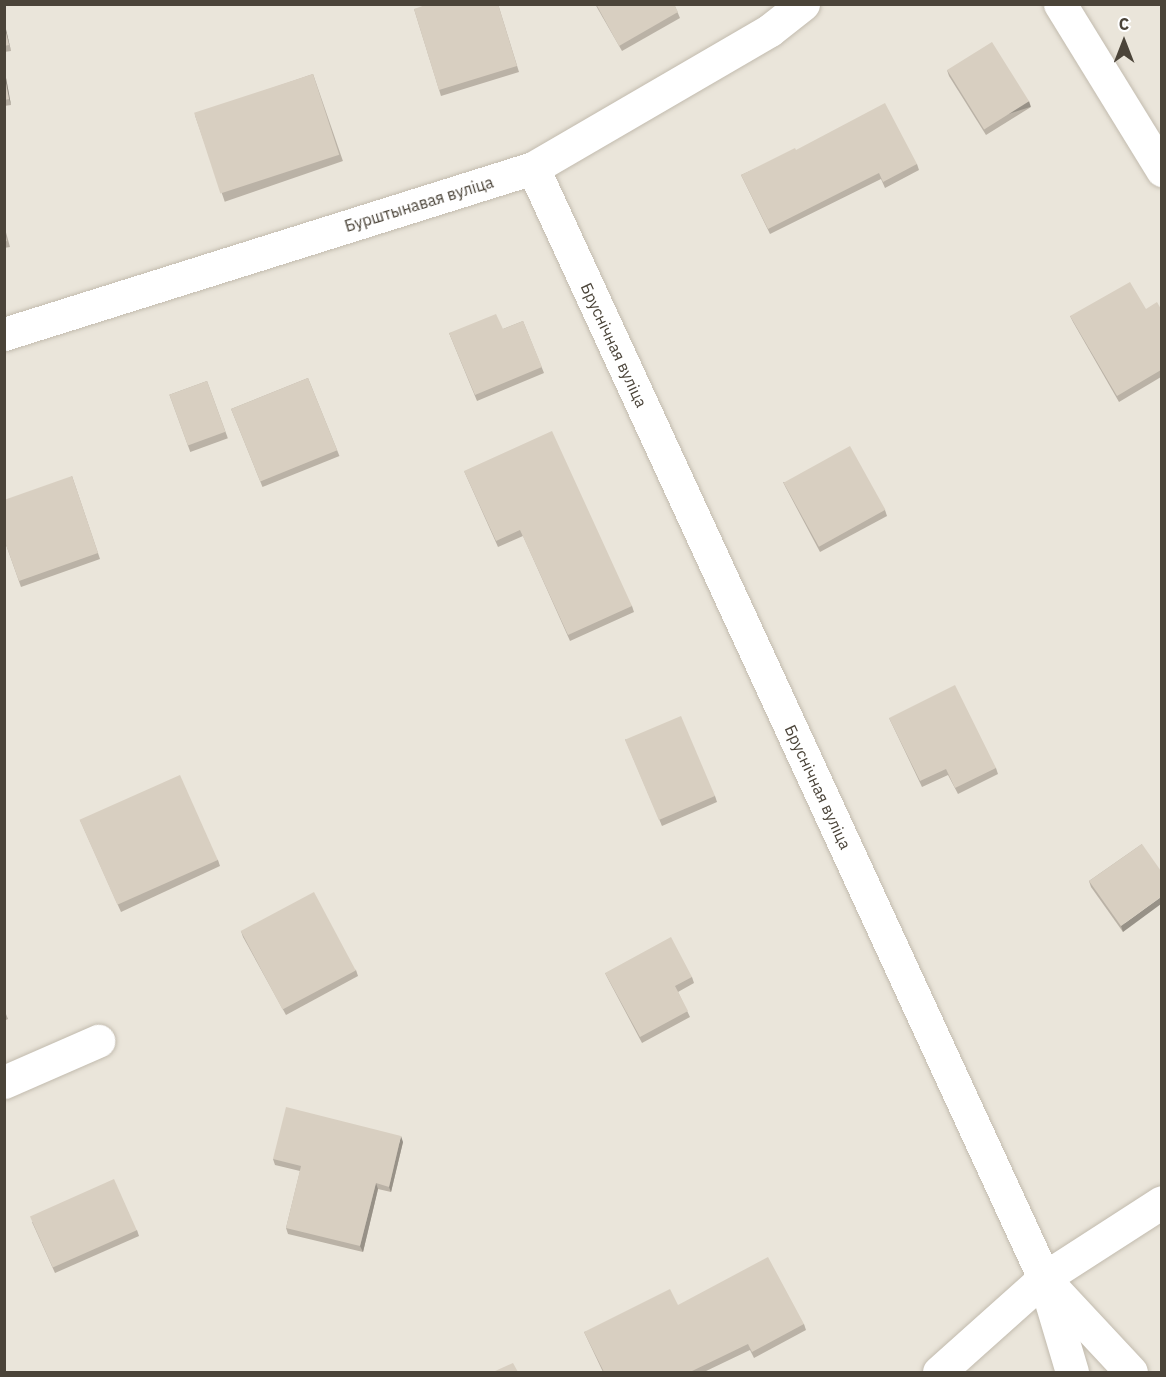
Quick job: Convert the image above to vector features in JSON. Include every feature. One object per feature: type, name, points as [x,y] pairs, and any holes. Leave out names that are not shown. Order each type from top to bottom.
[{"type":"street","name":"Бурштынавая вуліца","points":[[4,334],[532,168],[770,30],[803,4]]},
{"type":"street","points":[[1060,4],[1161,170]]},
{"type":"street","name":"Бруснічная вуліца","points":[[532,168],[1044,1278]]},
{"type":"street","points":[[4,1082],[98,1041]]},
{"type":"street","points":[[939,1372],[1044,1278],[1161,1202]]},
{"type":"street","points":[[1044,1278],[1072,1372]]},
{"type":"street","points":[[1044,1278],[1131,1372]]},
{"type":"shaded area","points":[[5,5],[1161,5],[1161,1372],[5,1372]]},
{"type":"building","points":[[428,4],[498,4],[517,66],[439,90],[414,9]]},
{"type":"building","points":[[596,4],[674,4],[678,12],[619,46]]},
{"type":"building","points":[[4,25],[9,45],[4,46]]},
{"type":"building","points":[[992,42],[1029,101],[984,129],[947,70]]},
{"type":"building","points":[[4,73],[9,99],[4,100]]},
{"type":"building","points":[[313,74],[339,155],[220,193],[194,113]]},
{"type":"building","points":[[885,103],[917,164],[883,182],[879,173],[768,229],[741,175],[795,148],[796,150]]},
{"type":"building","points":[[1130,282],[1146,309],[1157,302],[1161,309],[1161,370],[1117,396],[1070,316]]},
{"type":"building","points":[[496,314],[503,329],[523,321],[542,367],[475,395],[449,333]]},
{"type":"building","points":[[308,378],[337,450],[260,481],[231,409]]},
{"type":"building","points":[[207,381],[225,432],[188,445],[169,395]]},
{"type":"building","points":[[552,431],[632,606],[568,635],[520,530],[496,541],[464,471]]},
{"type":"building","points":[[850,446],[885,510],[819,547],[784,483]]},
{"type":"building","points":[[72,476],[98,553],[19,581],[4,539],[4,500]]},
{"type":"building","points":[[955,685],[996,768],[955,788],[946,769],[920,781],[889,718]]},
{"type":"building","points":[[681,716],[715,796],[659,820],[625,740]]},
{"type":"building","points":[[180,775],[218,860],[117,905],[80,820]]},
{"type":"building","points":[[1142,844],[1161,871],[1161,897],[1121,926],[1089,881]]},
{"type":"building","points":[[314,892],[356,971],[282,1010],[241,931]]},
{"type":"building","points":[[671,937],[692,977],[675,986],[688,1011],[640,1037],[605,973]]},
{"type":"building","points":[[286,1107],[401,1136],[389,1187],[376,1183],[360,1246],[286,1228],[301,1166],[273,1159]]},
{"type":"building","points":[[114,1179],[137,1230],[53,1268],[30,1216]]},
{"type":"building","points":[[768,1257],[804,1324],[752,1352],[748,1344],[690,1372],[604,1372],[584,1332],[670,1289],[678,1305]]},
{"type":"building","points":[[513,1363],[518,1372],[493,1372]]}]
